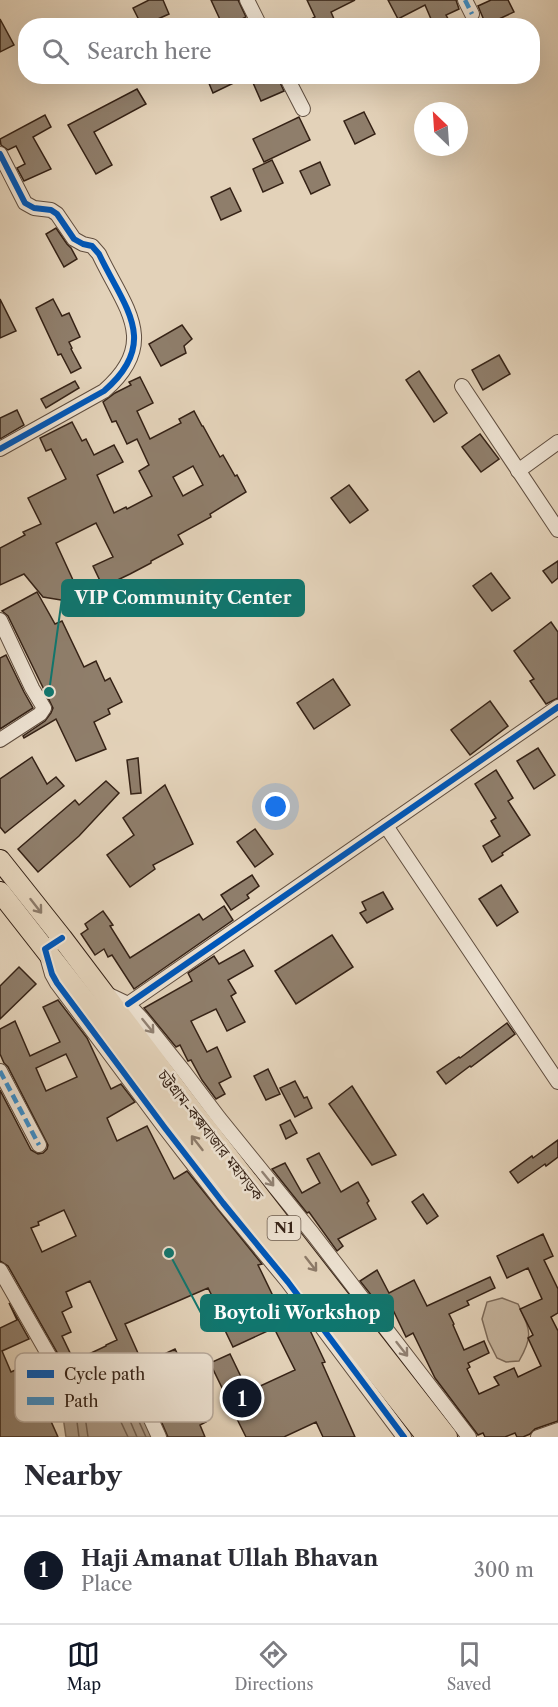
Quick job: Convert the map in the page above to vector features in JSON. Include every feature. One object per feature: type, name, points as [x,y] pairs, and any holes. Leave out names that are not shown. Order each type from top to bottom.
[{"type":"highway","name":"চট্টগ্রাম-কক্সবাজার মহাসড়ক","points":[[0,860],[447,1437]]},
{"type":"highway","name":"চট্টগ্রাম-কক্সবাজার মহাসড়ক","points":[[0,892],[427,1437]]},
{"type":"street","points":[[246,0],[256,18]]},
{"type":"street","points":[[465,0],[472,14]]},
{"type":"street","points":[[290,84],[303,109]]},
{"type":"street","points":[[0,154],[25,203],[34,208],[51,210],[57,214],[74,239],[92,246],[99,254],[132,320],[134,343],[130,361],[118,380],[104,391],[0,450]]},
{"type":"street","points":[[462,386],[558,530]]},
{"type":"street","points":[[518,471],[558,442]]},
{"type":"street","points":[[0,620],[44,708],[40,714],[0,740]]},
{"type":"street","points":[[128,1004],[558,707]]},
{"type":"street","points":[[386,826],[558,1082]]},
{"type":"street","points":[[62,938],[45,949],[57,983],[165,1128],[288,1282],[404,1437]]},
{"type":"street","points":[[102,991],[128,1004],[142,1018],[469,1437]]},
{"type":"street","points":[[0,1071],[39,1145]]},
{"type":"street","points":[[0,1270],[48,1353]]},
{"type":"street","points":[[152,1422],[159,1437]]},
{"type":"street","points":[[538,1437],[558,1430]]},
{"type":"shaded area","points":[[502,1298],[518,1304],[528,1327],[527,1345],[519,1361],[506,1362],[497,1358],[488,1340],[482,1319],[487,1302]]},
{"type":"water","points":[[64,1422],[145,1422],[152,1437],[66,1437]]},
{"type":"building","points":[[149,0],[163,0],[169,14],[160,18],[138,18],[133,8]]},
{"type":"building","points":[[211,0],[238,0],[246,17],[244,18],[219,18]]},
{"type":"building","points":[[307,0],[355,0],[331,12],[334,18],[313,18],[315,17]]},
{"type":"building","points":[[388,0],[456,0],[459,9],[446,15],[448,18],[431,18],[425,5],[397,18]]},
{"type":"building","points":[[491,0],[508,0],[514,12],[501,18],[483,18],[478,6]]},
{"type":"building","points":[[0,19],[14,45],[0,52]]},
{"type":"building","points":[[209,84],[232,84],[213,93]]},
{"type":"building","points":[[254,84],[281,84],[284,91],[261,101]]},
{"type":"building","points":[[137,89],[146,104],[94,132],[112,165],[96,174],[68,125]]},
{"type":"building","points":[[364,112],[375,134],[355,144],[344,121]]},
{"type":"building","points":[[45,115],[51,127],[33,137],[51,169],[24,181],[17,168],[25,164],[16,146],[8,150],[1,145],[0,139]]},
{"type":"building","points":[[299,117],[310,140],[264,162],[253,139]]},
{"type":"building","points":[[272,160],[283,183],[263,192],[253,169]]},
{"type":"building","points":[[320,162],[330,185],[311,194],[300,171]]},
{"type":"building","points":[[230,188],[241,211],[221,220],[211,197]]},
{"type":"building","points":[[56,228],[77,259],[64,267],[46,234]]},
{"type":"building","points":[[0,299],[16,331],[0,338]]},
{"type":"building","points":[[53,299],[62,316],[69,313],[80,337],[69,342],[81,368],[71,373],[61,354],[58,355],[36,308]]},
{"type":"building","points":[[182,325],[192,339],[184,346],[186,353],[161,366],[149,344]]},
{"type":"building","points":[[499,355],[510,374],[483,390],[472,370]]},
{"type":"building","points":[[419,371],[447,413],[434,422],[406,380]]},
{"type":"building","points":[[140,377],[153,403],[137,411],[150,439],[181,423],[179,419],[194,411],[220,457],[223,455],[246,492],[210,514],[211,517],[178,535],[183,544],[103,587],[93,566],[113,557],[96,523],[56,543],[79,593],[61,600],[43,597],[24,574],[0,585],[0,548],[25,535],[23,532],[41,524],[28,498],[66,479],[51,449],[46,451],[40,438],[72,422],[82,441],[86,439],[94,455],[114,445],[123,462],[97,475],[114,513],[152,496],[139,471],[149,465],[137,439],[127,444],[116,421],[112,422],[103,402],[131,385],[129,382]],"holes":[[[193,466],[203,485],[183,496],[173,477]]]},
{"type":"building","points":[[75,381],[79,388],[46,408],[41,399]]},
{"type":"building","points":[[17,410],[24,425],[0,439],[0,418]]},
{"type":"building","points":[[480,434],[499,459],[481,472],[462,447]]},
{"type":"building","points":[[349,485],[368,510],[350,523],[331,498]]},
{"type":"building","points":[[558,561],[558,578],[552,583],[543,571]]},
{"type":"building","points":[[491,573],[510,598],[492,611],[473,586]]},
{"type":"building","points":[[37,592],[55,624],[62,621],[84,667],[96,661],[105,681],[110,678],[122,702],[108,709],[110,714],[94,722],[106,749],[76,761],[56,719],[24,738],[23,736],[45,721],[53,708],[8,616],[2,611]]},
{"type":"building","points":[[551,622],[558,632],[558,698],[546,704],[530,681],[534,679],[514,651]]},
{"type":"building","points":[[6,655],[33,708],[0,729],[0,658]]},
{"type":"building","points":[[333,679],[350,705],[314,729],[297,703]]},
{"type":"building","points":[[490,701],[508,726],[470,755],[451,730]]},
{"type":"building","points":[[538,748],[555,775],[534,789],[517,761]]},
{"type":"building","points":[[32,757],[47,784],[56,777],[64,786],[5,833],[0,827],[0,779]]},
{"type":"building","points":[[138,758],[141,793],[131,794],[127,760]]},
{"type":"building","points":[[496,770],[513,798],[508,801],[530,835],[492,862],[483,846],[500,836],[491,821],[496,818],[475,784]]},
{"type":"building","points":[[106,781],[119,793],[79,836],[38,872],[18,849],[75,800],[79,805]]},
{"type":"building","points":[[165,785],[193,844],[153,865],[155,869],[130,887],[107,855],[134,835],[123,818]]},
{"type":"building","points":[[255,829],[273,854],[255,867],[237,842]]},
{"type":"building","points":[[252,875],[259,886],[247,895],[249,898],[231,910],[221,895]]},
{"type":"building","points":[[501,885],[518,912],[497,926],[479,899]]},
{"type":"building","points":[[383,892],[393,909],[367,923],[360,913],[366,910],[362,902]]},
{"type":"building","points":[[224,906],[233,920],[134,989],[112,955],[108,957],[104,949],[95,955],[81,934],[88,929],[85,924],[103,911],[130,958],[199,914],[203,920]]},
{"type":"building","points":[[332,935],[353,967],[296,1004],[275,971]]},
{"type":"building","points":[[244,950],[253,966],[228,980],[236,993],[231,996],[245,1022],[227,1031],[216,1009],[191,1021],[207,1052],[217,1047],[231,1077],[219,1083],[225,1094],[216,1099],[191,1060],[188,1061],[180,1045],[176,1047],[144,1008],[192,981],[188,973],[214,956],[219,964]]},
{"type":"building","points":[[19,967],[36,984],[0,1019],[0,986]]},
{"type":"building","points":[[58,1000],[87,1038],[111,1089],[121,1084],[135,1102],[107,1118],[117,1141],[147,1126],[174,1179],[187,1171],[262,1264],[258,1265],[275,1300],[286,1295],[301,1328],[307,1324],[355,1437],[323,1437],[316,1422],[284,1437],[246,1437],[223,1395],[225,1394],[213,1369],[213,1362],[230,1354],[245,1385],[253,1382],[256,1388],[295,1370],[274,1328],[233,1347],[221,1322],[224,1320],[208,1288],[125,1324],[138,1353],[91,1353],[117,1340],[90,1281],[66,1292],[72,1307],[62,1312],[71,1332],[62,1336],[70,1353],[57,1353],[8,1266],[0,1261],[0,1090],[31,1150],[38,1154],[43,1153],[48,1145],[0,1054],[0,1029],[15,1021],[30,1056],[60,1042],[43,1007]],"holes":[[[66,1054],[77,1077],[46,1091],[36,1068]],[[64,1210],[76,1236],[42,1252],[31,1228],[39,1225],[38,1222]]]},
{"type":"building","points":[[507,1023],[515,1034],[446,1084],[437,1072]]},
{"type":"building","points":[[268,1069],[280,1094],[266,1100],[254,1076]]},
{"type":"building","points":[[295,1081],[312,1108],[295,1117],[280,1088]]},
{"type":"building","points":[[352,1086],[396,1155],[372,1165],[329,1104]]},
{"type":"building","points":[[290,1120],[297,1133],[286,1139],[280,1125]]},
{"type":"building","points":[[558,1140],[558,1157],[518,1183],[510,1172]]},
{"type":"building","points":[[319,1153],[341,1192],[358,1182],[376,1219],[338,1239],[343,1246],[337,1251],[309,1212],[307,1213],[272,1169],[285,1163],[302,1193],[320,1183],[307,1159]]},
{"type":"building","points":[[423,1194],[438,1216],[427,1224],[412,1202]]},
{"type":"building","points":[[543,1234],[553,1256],[544,1260],[558,1289],[558,1313],[551,1317],[558,1331],[558,1421],[535,1429],[523,1437],[517,1437],[515,1433],[505,1437],[485,1437],[483,1433],[478,1435],[435,1378],[413,1333],[406,1337],[393,1310],[387,1315],[360,1281],[377,1270],[389,1293],[414,1280],[427,1306],[490,1277],[495,1288],[467,1301],[469,1305],[449,1314],[464,1350],[484,1341],[489,1353],[468,1363],[470,1367],[467,1369],[479,1394],[499,1385],[494,1377],[514,1368],[518,1377],[541,1366],[528,1338],[533,1335],[520,1309],[542,1299],[528,1268],[507,1278],[497,1256]]},
{"type":"building","points":[[9,1303],[29,1339],[2,1351],[11,1372],[15,1370],[15,1422],[51,1422],[58,1437],[0,1437],[0,1328],[17,1320]]},
{"type":"building","points":[[162,1422],[206,1422],[200,1425],[205,1437],[168,1437]]},
{"type":"marked path","points":[[465,0],[472,14]]},
{"type":"marked path","points":[[0,1071],[39,1145]]},
{"type":"cycle path","points":[[0,154],[25,203],[34,208],[51,210],[57,214],[74,239],[92,246],[99,254],[127,308],[134,340],[131,356],[121,373],[104,391],[0,449]]},
{"type":"cycle path","points":[[128,1004],[558,707]]},
{"type":"cycle path","points":[[62,938],[45,949],[57,983],[165,1128],[288,1282],[404,1437]]},
{"type":"place","name":"VIP Community Center","points":[[49,692]]},
{"type":"place","name":"Boytoli Workshop","points":[[169,1253]]},
{"type":"place","name":"Haji Amanat Ullah Bhavan","points":[[242,1398]]}]
